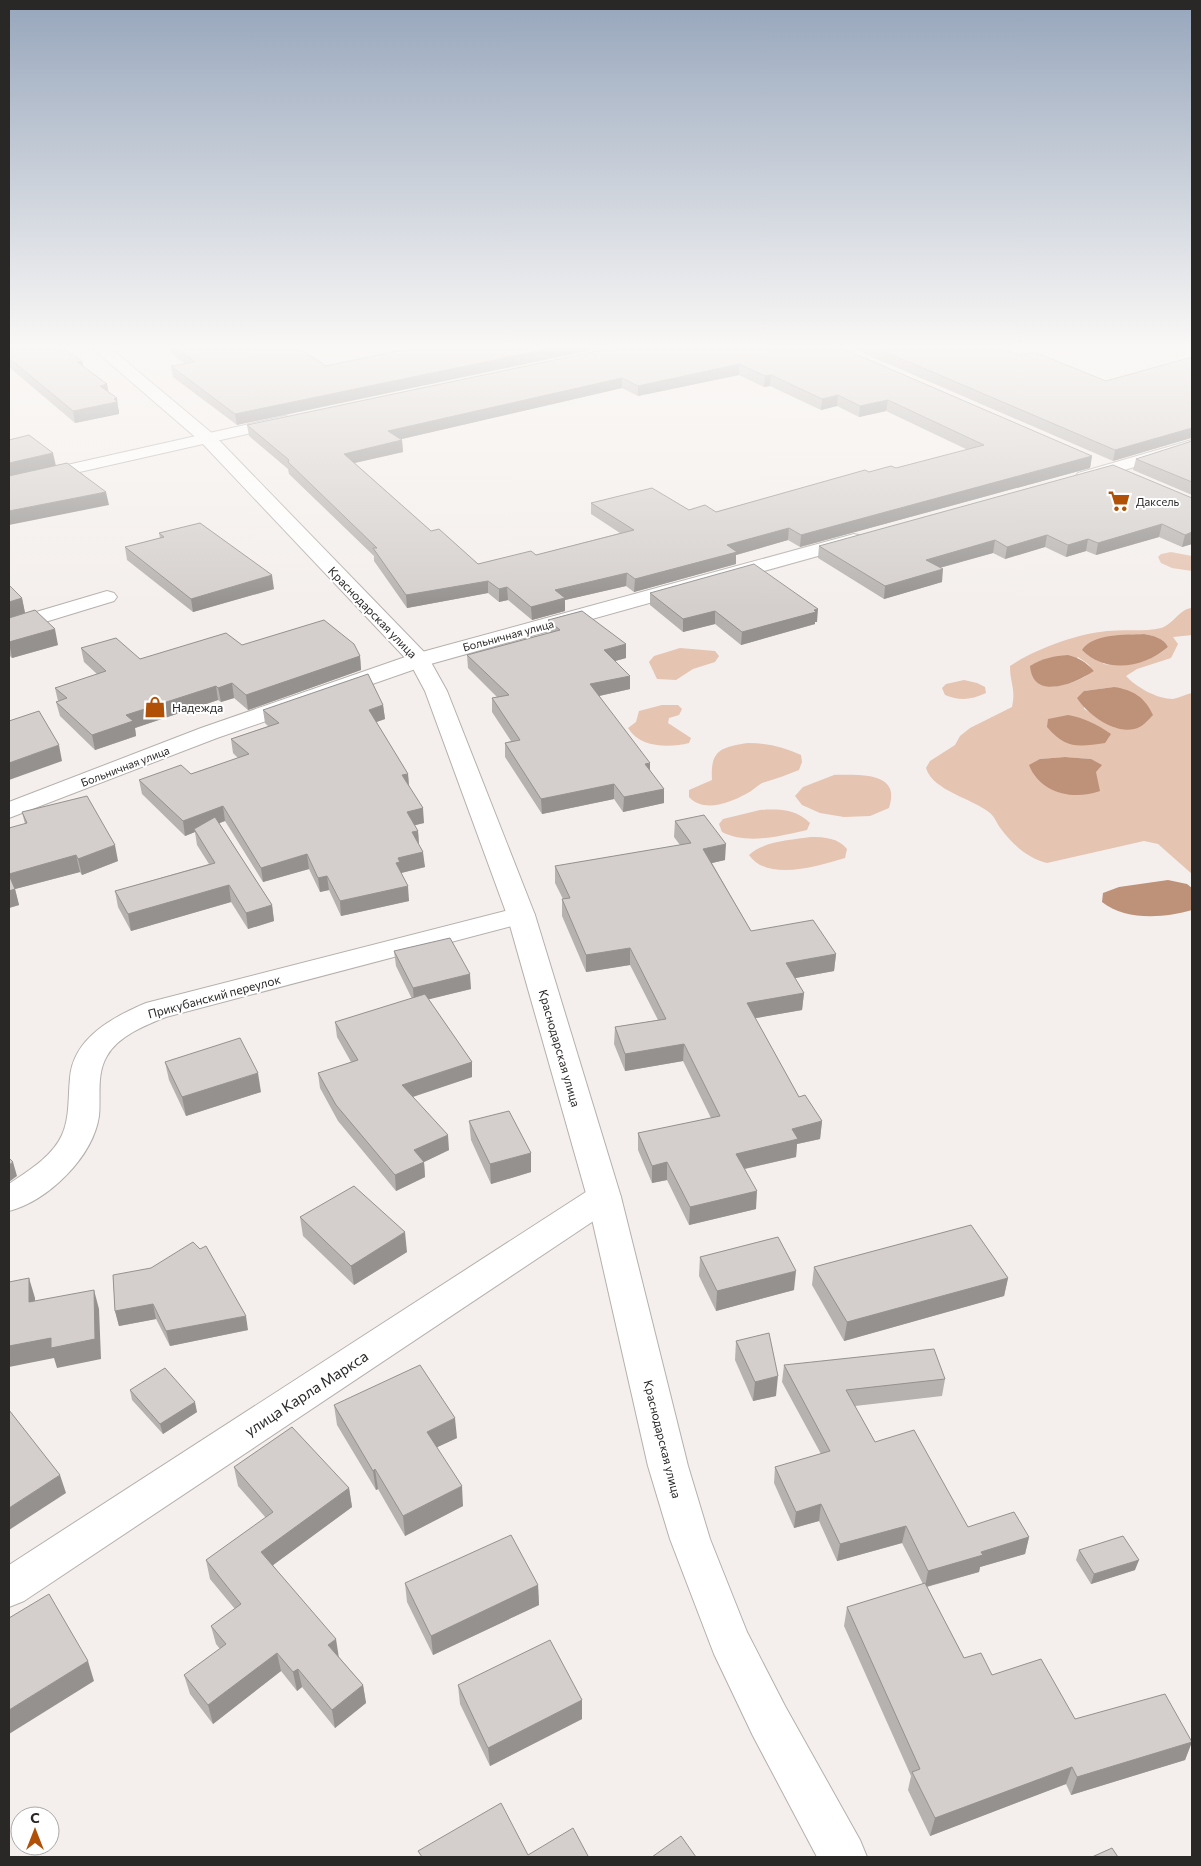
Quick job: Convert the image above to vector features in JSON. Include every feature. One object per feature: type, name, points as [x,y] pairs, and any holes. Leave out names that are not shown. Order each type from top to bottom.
[{"type":"street","name":"Краснодарская улица","points":[[201,434],[419,660],[439,700],[521,916],[604,1197],[668,1466],[690,1539],[708,1590],[729,1640],[769,1721],[843,1857]]},
{"type":"street","points":[[9,484],[224,434]]},
{"type":"street","points":[[1065,482],[1122,473],[1192,445]]},
{"type":"street","points":[[1086,458],[1122,473]]},
{"type":"street","name":"Больничная улица","points":[[9,811],[209,733],[419,660],[872,535]]},
{"type":"street","points":[[9,627],[106,598]]},
{"type":"street","name":"Прикубанский переулок","points":[[9,1199],[55,1167],[67,1154],[78,1135],[82,1120],[87,1066],[94,1052],[106,1038],[123,1026],[156,1010],[521,916]]},
{"type":"street","name":"улица Карла Маркса","points":[[9,1588],[604,1197]]},
{"type":"shaded area","points":[[1171,552],[1192,556],[1192,571],[1172,568],[1161,563],[1158,557],[1161,554]]},
{"type":"shaded area","points":[[1192,608],[1192,635],[1173,637],[1178,644],[1171,658],[1137,669],[1126,676],[1141,688],[1160,697],[1173,699],[1192,693],[1192,874],[1158,844],[1144,841],[1047,863],[1040,861],[1016,845],[990,813],[936,783],[930,776],[926,768],[930,761],[955,745],[960,736],[970,728],[1012,707],[1013,690],[1010,666],[1044,648],[1083,635],[1107,631],[1161,628],[1187,609]],"holes":[[[1144,634],[1161,639],[1168,647],[1154,657],[1138,663],[1121,665],[1103,664],[1126,635]],[[1078,657],[1094,671],[1073,682],[1050,687]],[[1114,687],[1116,728],[1084,709],[1084,691]],[[1065,757],[1091,759],[1097,780],[1040,759]]]},
{"type":"shaded area","points":[[1144,634],[1161,639],[1168,647],[1148,660],[1137,664],[1113,665],[1102,663],[1082,650],[1094,640],[1110,636]]},
{"type":"shaded area","points":[[680,648],[715,651],[719,656],[715,662],[693,669],[676,680],[657,679],[649,662],[654,656]]},
{"type":"shaded area","points":[[1068,655],[1082,661],[1094,671],[1067,684],[1047,687],[1039,684],[1033,677],[1030,666],[1049,658]]},
{"type":"shaded area","points":[[964,680],[985,687],[986,693],[966,699],[945,695],[942,688],[946,684]]},
{"type":"shaded area","points":[[1114,687],[1133,692],[1146,703],[1153,715],[1145,724],[1126,730],[1110,726],[1094,716],[1077,698],[1084,691]]},
{"type":"shaded area","points":[[662,705],[678,705],[682,709],[679,715],[669,718],[668,723],[691,738],[689,743],[664,746],[647,743],[633,735],[628,728],[636,722],[639,711]]},
{"type":"shaded area","points":[[1068,715],[1090,722],[1111,734],[1105,743],[1073,745],[1067,743],[1047,727],[1048,719]]},
{"type":"shaded area","points":[[748,743],[775,746],[801,755],[802,762],[799,770],[762,783],[732,801],[717,805],[702,805],[689,797],[689,790],[712,780],[713,762],[719,752],[731,746]]},
{"type":"shaded area","points":[[1065,757],[1091,759],[1102,765],[1096,772],[1100,791],[1079,795],[1058,792],[1041,782],[1034,775],[1029,765],[1040,759]]},
{"type":"shaded area","points":[[834,775],[865,776],[884,781],[889,787],[891,796],[889,808],[870,816],[844,817],[820,813],[802,805],[795,796],[803,787]]},
{"type":"shaded area","points":[[760,810],[793,812],[810,823],[807,830],[764,838],[742,838],[722,832],[719,824],[723,819]]},
{"type":"shaded area","points":[[811,837],[826,838],[840,842],[847,849],[845,858],[808,868],[780,870],[768,868],[757,863],[749,855],[755,850],[770,844]]},
{"type":"shaded area","points":[[1168,880],[1187,884],[1192,888],[1192,910],[1170,915],[1133,915],[1111,908],[1102,902],[1103,893],[1119,887]]},
{"type":"building","points":[[258,434],[393,434],[402,440],[344,454],[431,531],[439,529],[478,564],[531,551],[536,555],[634,530],[591,503],[652,488],[689,510],[705,505],[716,512],[865,470],[869,472],[891,466],[896,468],[984,445],[961,434],[1041,434],[1092,456],[801,535],[789,528],[727,545],[737,552],[635,579],[627,573],[555,590],[565,598],[531,607],[507,587],[499,589],[488,581],[406,595],[373,548],[377,548],[288,462],[289,460]]},
{"type":"building","points":[[1078,434],[1171,434],[1115,450]]},
{"type":"building","points":[[29,435],[53,453],[9,463],[9,440]]},
{"type":"building","points":[[1192,441],[1192,482],[1136,459]]},
{"type":"building","points":[[67,463],[106,492],[9,511],[9,476]]},
{"type":"building","points":[[1113,465],[1192,498],[1192,532],[1185,535],[1162,524],[1098,543],[1088,539],[1068,545],[1047,535],[1007,547],[995,540],[926,560],[943,569],[885,586],[819,546]]},
{"type":"building","points":[[200,523],[272,575],[191,599],[125,547],[164,537],[159,533]]},
{"type":"building","points":[[754,564],[818,609],[814,610],[816,612],[742,632],[715,611],[683,619],[650,593]]},
{"type":"building","points":[[9,585],[22,598],[9,602]]},
{"type":"building","points":[[35,610],[55,629],[9,642],[9,618]]},
{"type":"building","points":[[582,611],[626,644],[604,650],[630,676],[590,684],[650,763],[645,764],[664,789],[624,797],[614,784],[541,799],[505,743],[520,740],[492,698],[509,695],[467,655],[560,630],[548,620]]},
{"type":"building","points":[[324,620],[354,644],[360,656],[246,695],[232,683],[218,688],[216,686],[126,715],[133,721],[92,735],[56,702],[67,698],[55,688],[106,671],[81,648],[116,638],[140,659],[226,633],[242,645]]},
{"type":"building","points":[[368,674],[383,705],[369,710],[408,774],[402,775],[423,808],[407,812],[418,831],[412,832],[423,852],[398,858],[400,862],[396,863],[408,886],[340,901],[327,876],[318,878],[307,854],[261,868],[223,806],[183,821],[139,780],[181,765],[191,774],[249,754],[231,739],[279,723],[263,710]]},
{"type":"building","points":[[39,711],[59,745],[9,763],[9,721]]},
{"type":"building","points":[[87,796],[115,845],[78,859],[76,855],[9,874],[9,828],[27,823],[22,812]]},
{"type":"building","points":[[704,815],[726,844],[703,849],[751,931],[813,920],[836,954],[786,963],[804,993],[747,1003],[799,1097],[805,1095],[822,1121],[792,1129],[798,1139],[736,1154],[757,1191],[690,1207],[667,1162],[652,1166],[638,1133],[720,1116],[684,1044],[625,1054],[615,1027],[666,1019],[630,948],[586,955],[562,899],[570,898],[555,866],[691,843],[675,821]]},
{"type":"building","points":[[215,817],[272,905],[246,913],[229,885],[128,914],[115,891],[215,863],[194,829]]},
{"type":"building","points":[[9,875],[15,889],[9,891]]},
{"type":"building","points":[[450,938],[470,974],[413,988],[394,951]]},
{"type":"building","points":[[425,994],[472,1062],[402,1085],[448,1135],[414,1150],[424,1162],[395,1175],[336,1105],[318,1073],[358,1060],[335,1022]]},
{"type":"building","points":[[240,1038],[258,1073],[182,1097],[165,1062]]},
{"type":"building","points":[[509,1111],[531,1153],[490,1164],[469,1121]]},
{"type":"building","points":[[354,1186],[405,1232],[351,1266],[300,1217]]},
{"type":"building","points":[[971,1225],[1008,1278],[847,1322],[814,1267]]},
{"type":"building","points":[[778,1237],[796,1271],[717,1291],[700,1257]]},
{"type":"building","points":[[193,1242],[200,1249],[206,1246],[246,1316],[166,1331],[153,1304],[115,1311],[113,1275],[151,1268]]},
{"type":"building","points":[[29,1278],[29,1302],[94,1290],[95,1339],[51,1348],[51,1338],[9,1346],[9,1282]]},
{"type":"building","points":[[769,1333],[778,1376],[755,1382],[736,1341]]},
{"type":"building","points":[[934,1349],[945,1379],[846,1390],[875,1442],[914,1430],[968,1527],[1014,1512],[1029,1537],[981,1552],[983,1555],[928,1571],[906,1526],[840,1544],[821,1504],[796,1512],[775,1467],[830,1451],[784,1365]]},
{"type":"building","points":[[420,1365],[455,1418],[427,1432],[462,1486],[403,1516],[375,1469],[373,1471],[334,1405]]},
{"type":"building","points":[[165,1368],[195,1402],[160,1424],[130,1390]]},
{"type":"building","points":[[9,1410],[60,1475],[9,1508]]},
{"type":"building","points":[[292,1427],[349,1488],[261,1552],[336,1639],[328,1645],[363,1685],[332,1710],[298,1669],[293,1672],[277,1653],[208,1705],[184,1675],[226,1644],[211,1626],[241,1604],[206,1560],[273,1512],[234,1467]]},
{"type":"building","points":[[511,1535],[538,1585],[431,1636],[405,1583]]},
{"type":"building","points":[[1123,1536],[1139,1560],[1094,1574],[1079,1550]]},
{"type":"building","points":[[925,1583],[964,1658],[981,1653],[992,1675],[1041,1659],[1075,1719],[1165,1694],[1192,1742],[1077,1777],[1072,1767],[935,1818],[912,1772],[920,1769],[847,1607]]},
{"type":"building","points":[[49,1594],[88,1661],[9,1710],[9,1618]]},
{"type":"building","points":[[550,1640],[582,1700],[488,1748],[458,1685]]},
{"type":"building","points":[[501,1803],[528,1855],[573,1828],[588,1856],[422,1857],[418,1851]]},
{"type":"building","points":[[681,1836],[696,1857],[652,1857]]},
{"type":"building","points":[[1112,1848],[1118,1857],[1092,1857]]},
{"type":"place","name":"Даксель","points":[[1119,501]]},
{"type":"place","name":"Надежда","points":[[155,707]]}]
